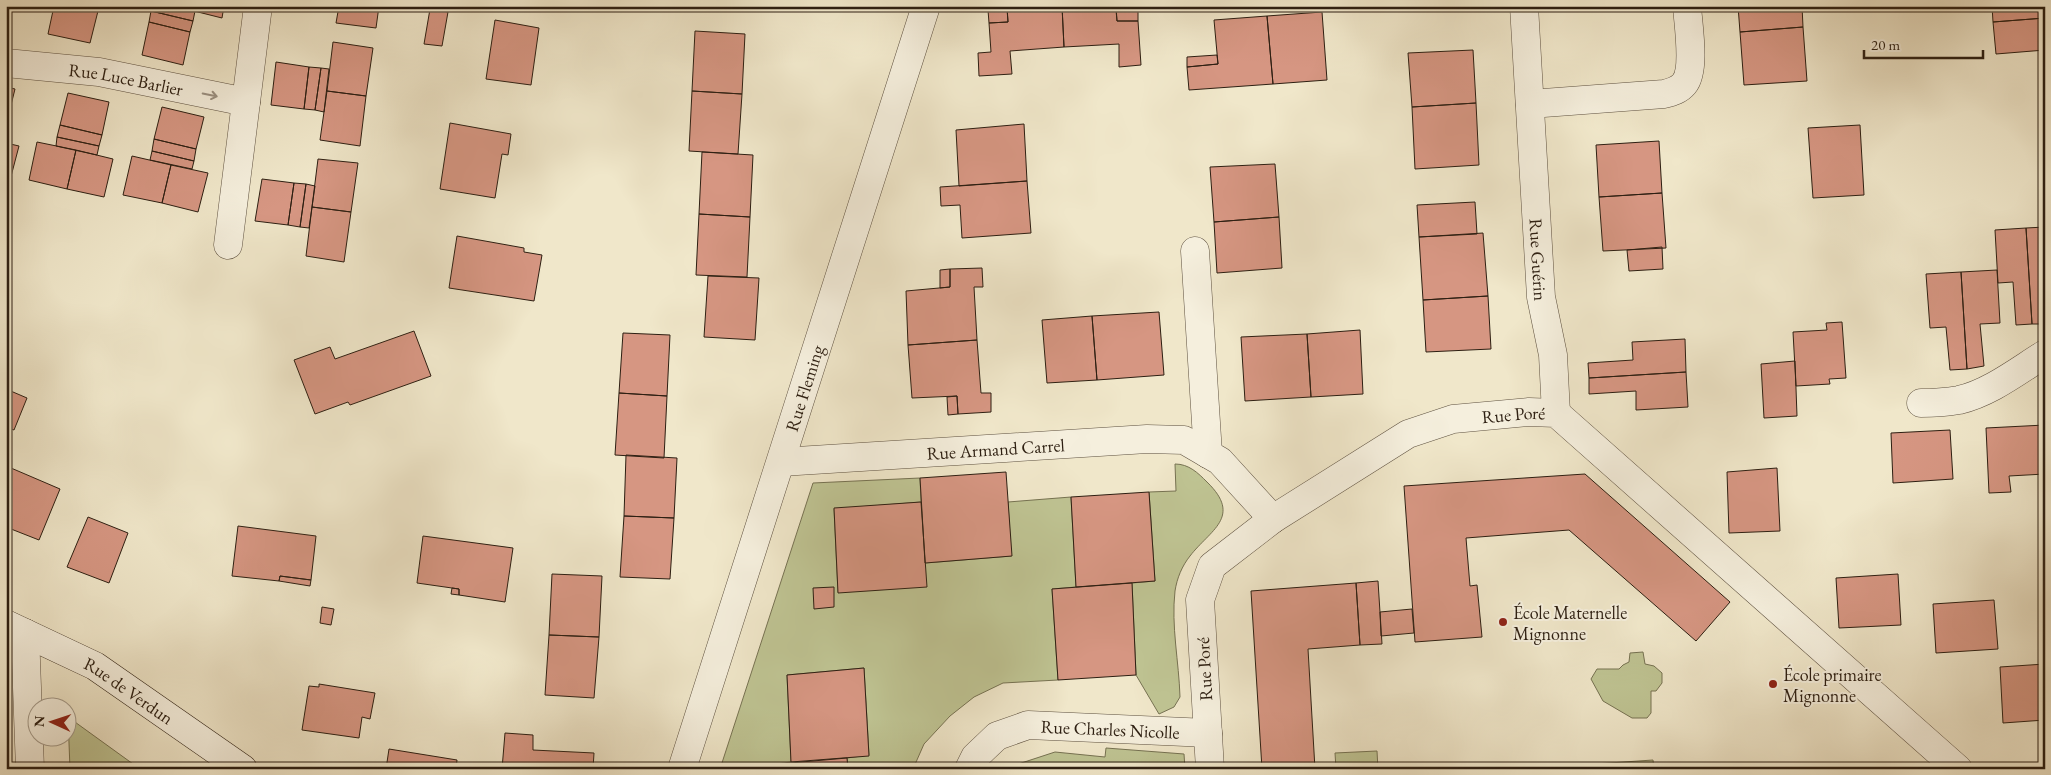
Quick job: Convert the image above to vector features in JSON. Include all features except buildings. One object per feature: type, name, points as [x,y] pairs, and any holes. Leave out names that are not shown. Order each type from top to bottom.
[{"type":"street","points":[[228,245],[258,6]]},
{"type":"street","name":"Rue Fleming","points":[[682,769],[926,6]]},
{"type":"street","name":"Rue Guérin","points":[[1524,6],[1541,297],[1554,355],[1556,413]]},
{"type":"street","points":[[1530,104],[1664,94],[1676,91],[1685,83],[1690,66],[1687,6]]},
{"type":"street","name":"Rue Luce Barlier","points":[[6,63],[99,72],[246,102]]},
{"type":"street","points":[[1195,251],[1208,454]]},
{"type":"street","points":[[1921,404],[1946,402],[1970,397],[2045,354]]},
{"type":"street","name":"Rue Poré","points":[[1210,769],[1200,600],[1212,566],[1273,519],[1408,434],[1453,418],[1529,412],[1556,413],[1958,769]]},
{"type":"street","name":"Rue Armand Carrel","points":[[780,462],[1147,439],[1184,440],[1220,461],[1273,519]]},
{"type":"street","points":[[16,628],[30,769]]},
{"type":"street","name":"Rue de Verdun","points":[[16,628],[95,666],[243,769]]},
{"type":"street","name":"Rue Charles Nicolle","points":[[969,769],[975,757],[997,736],[1028,725],[1208,732]]},
{"type":"green space","points":[[1175,464],[1189,467],[1207,482],[1217,494],[1222,505],[1223,514],[1214,530],[1187,560],[1179,577],[1175,591],[1174,617],[1180,697],[1174,707],[1159,714],[1136,675],[1132,583],[1155,581],[1149,492],[1176,491]]},
{"type":"green space","points":[[920,478],[921,502],[834,509],[838,592],[925,563],[1011,556],[1008,502],[1071,497],[1076,587],[1052,589],[1058,680],[1003,683],[974,697],[950,716],[924,744],[913,769],[848,769],[847,758],[869,755],[864,668],[787,675],[791,762],[768,765],[767,769],[720,769],[813,483]]},
{"type":"green space","points":[[1643,652],[1645,664],[1654,666],[1662,673],[1662,683],[1656,691],[1651,691],[1651,713],[1647,718],[1632,718],[1603,701],[1591,679],[1597,669],[1619,669],[1629,662],[1630,653]]},
{"type":"green space","points":[[78,724],[140,769],[70,769],[69,748],[78,748]]},
{"type":"green space","points":[[1106,748],[1184,754],[1185,769],[1053,767],[1053,769],[1003,769],[1055,752],[1105,757]]},
{"type":"green space","points":[[1377,751],[1378,769],[1336,769],[1335,753]]},
{"type":"green space","points":[[1653,760],[1654,769],[1522,769]]},
{"type":"place","name":"École Maternelle Mignonne","points":[[1503,622]]},
{"type":"place","name":"École primaire Mignonne","points":[[1773,684]]}]
